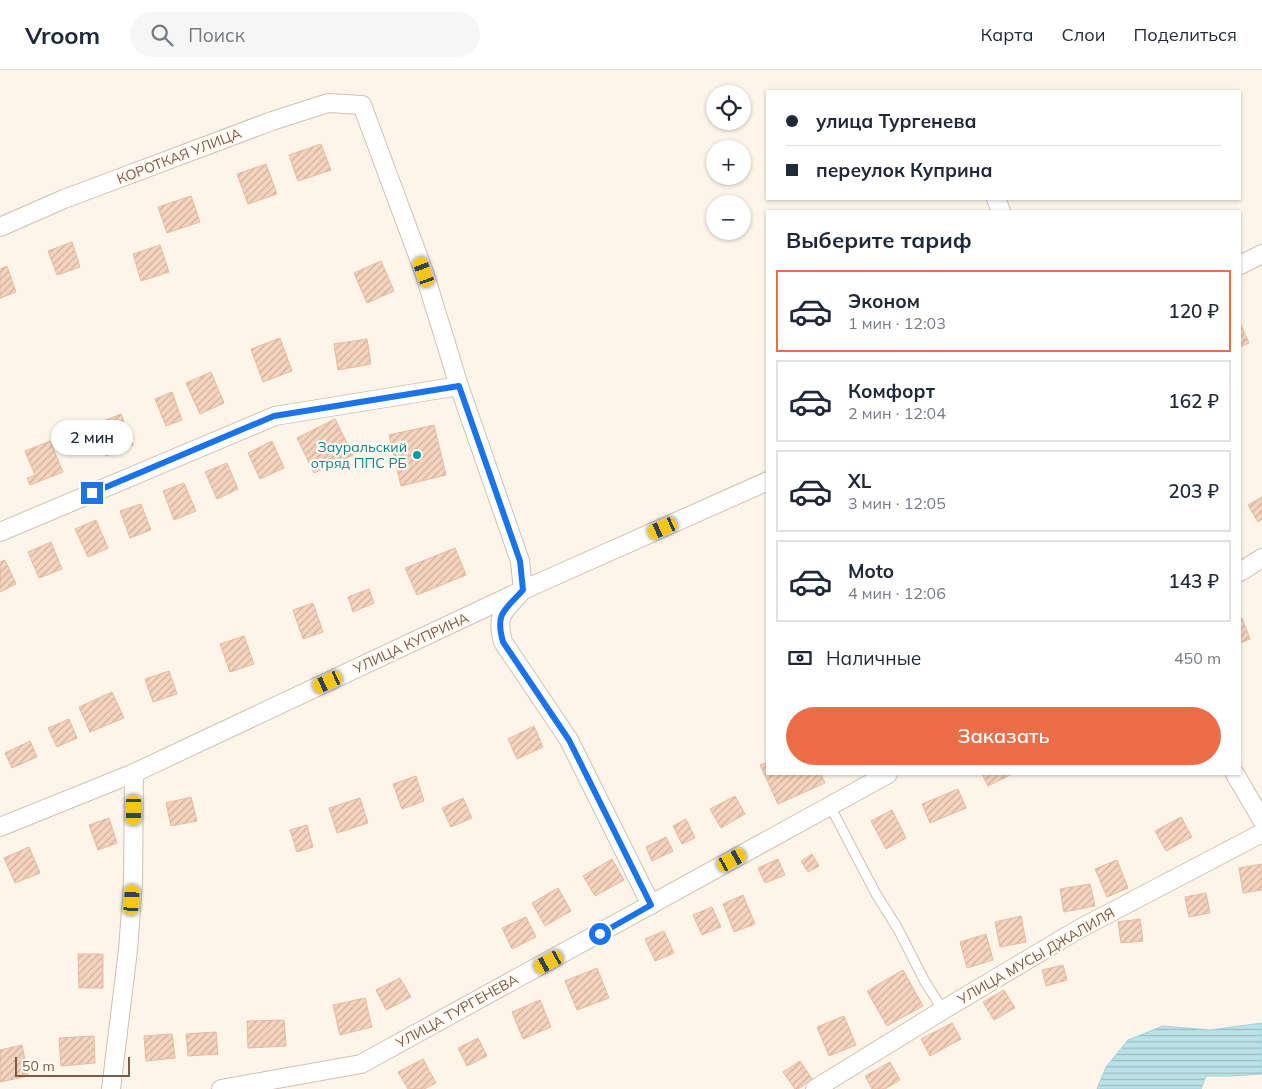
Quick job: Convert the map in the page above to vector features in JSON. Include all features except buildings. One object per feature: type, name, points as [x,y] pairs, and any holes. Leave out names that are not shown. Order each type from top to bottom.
[{"type":"street","name":"КОРОТКАЯ УЛИЦА","points":[[0,227],[64,199],[272,121],[328,103],[362,105],[424,272],[459,386]]},
{"type":"street","points":[[1241,264],[1262,254]]},
{"type":"street","points":[[0,532],[274,416],[459,386],[520,561],[523,590],[501,616],[499,627],[503,642],[569,740],[651,905]]},
{"type":"street","name":"УЛИЦА КУПРИНА","points":[[0,827],[134,773],[523,590],[766,483]]},
{"type":"street","points":[[1241,571],[1262,558]]},
{"type":"street","points":[[111,1089],[128,950],[133,883],[134,773]]},
{"type":"street","name":"УЛИЦА ТУРГЕНЕВА","points":[[221,1089],[360,1064],[886,775]]},
{"type":"street","points":[[1236,775],[1262,820]]},
{"type":"street","name":"УЛИЦА МУСЫ ДЖАЛИЛЯ","points":[[815,1089],[942,1010],[1079,929],[1262,833]]},
{"type":"lane","points":[[830,806],[876,894],[898,929],[942,1010]]},
{"type":"water","points":[[1262,1023],[1262,1074],[1206,1076],[1201,1089],[1097,1089],[1106,1067],[1128,1040],[1163,1026],[1210,1030]]},
{"type":"place","name":"Зауральский отряд ППС РБ","points":[[417,455]]},
{"type":"route","points":[[92,493],[274,416],[459,386],[520,561],[523,590],[501,616],[499,627],[503,642],[569,740],[651,905],[600,934]]}]
